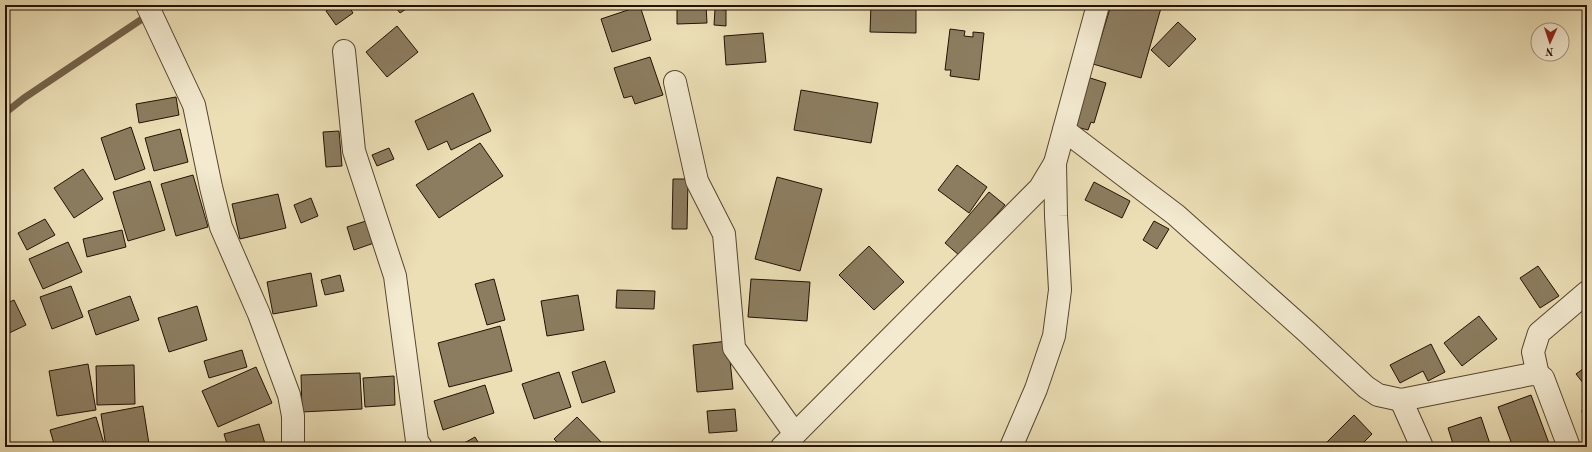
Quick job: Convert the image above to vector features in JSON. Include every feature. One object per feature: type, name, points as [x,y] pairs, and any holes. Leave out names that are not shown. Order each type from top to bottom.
[{"type":"street","points":[[147,5],[194,105],[221,227],[259,314],[289,395],[293,416],[293,447]]},
{"type":"street","points":[[675,82],[697,181],[724,234],[734,348],[789,440],[1040,188],[1055,163],[1098,5]]},
{"type":"street","points":[[344,51],[354,151],[395,276],[417,441],[422,447]]},
{"type":"street","points":[[1064,130],[1176,215],[1366,387],[1378,395],[1402,400],[1532,374],[1538,375],[1543,378],[1569,447]]},
{"type":"street","points":[[1011,447],[1036,389],[1054,336],[1060,290],[1055,163]]},
{"type":"street","points":[[1538,375],[1533,352],[1539,332],[1587,292]]},
{"type":"street","points":[[1402,400],[1422,447]]},
{"type":"building","points":[[334,5],[348,5],[353,13],[336,25],[326,11]]},
{"type":"building","points":[[394,5],[412,5],[400,13]]},
{"type":"building","points":[[677,5],[706,5],[707,23],[677,24]]},
{"type":"building","points":[[871,5],[916,5],[916,33],[870,32]]},
{"type":"building","points":[[1111,5],[1153,5],[1161,8],[1141,78],[1093,64]]},
{"type":"building","points":[[640,6],[651,40],[612,52],[601,19]]},
{"type":"building","points":[[715,9],[726,10],[726,26],[714,25]]},
{"type":"building","points":[[1178,22],[1196,39],[1169,67],[1151,50]]},
{"type":"building","points":[[397,26],[418,52],[387,77],[366,52]]},
{"type":"building","points":[[950,29],[965,31],[964,36],[973,37],[973,32],[984,33],[979,80],[950,76],[951,70],[945,70]]},
{"type":"building","points":[[763,33],[766,62],[726,65],[724,36]]},
{"type":"building","points":[[650,57],[663,95],[635,104],[632,96],[624,98],[614,68]]},
{"type":"building","points":[[1084,76],[1106,83],[1094,123],[1091,122],[1088,130],[1069,125]]},
{"type":"building","points":[[801,90],[878,103],[871,143],[794,130]]},
{"type":"building","points":[[473,93],[491,131],[451,150],[447,141],[428,150],[415,121]]},
{"type":"building","points":[[176,97],[179,115],[139,123],[136,104]]},
{"type":"building","points":[[131,127],[145,169],[115,180],[101,138]]},
{"type":"building","points":[[180,129],[188,162],[154,171],[145,138]]},
{"type":"building","points":[[339,131],[342,166],[326,167],[323,132]]},
{"type":"building","points":[[480,143],[503,176],[439,218],[416,185]]},
{"type":"building","points":[[389,148],[394,159],[377,166],[372,155]]},
{"type":"building","points":[[957,165],[987,187],[969,213],[938,190]]},
{"type":"building","points":[[83,169],[103,199],[74,218],[54,188]]},
{"type":"building","points":[[193,175],[208,227],[176,236],[161,184]]},
{"type":"building","points":[[777,177],[822,189],[800,271],[755,259]]},
{"type":"building","points":[[673,179],[688,179],[687,229],[672,229]]},
{"type":"building","points":[[150,181],[165,230],[128,241],[113,192]]},
{"type":"building","points":[[1094,182],[1130,201],[1122,218],[1085,200]]},
{"type":"building","points":[[989,192],[1005,205],[960,256],[945,243]]},
{"type":"building","points":[[278,194],[286,228],[240,239],[232,204]]},
{"type":"building","points":[[311,198],[318,216],[301,223],[294,205]]},
{"type":"building","points":[[45,219],[55,235],[27,250],[18,233]]},
{"type":"building","points":[[366,221],[374,243],[354,250],[347,227]]},
{"type":"building","points":[[1154,221],[1169,229],[1157,249],[1143,240]]},
{"type":"building","points":[[122,230],[126,247],[87,257],[83,239]]},
{"type":"building","points":[[68,242],[82,272],[43,289],[29,259]]},
{"type":"building","points":[[869,246],[904,282],[874,310],[839,275]]},
{"type":"building","points":[[1538,266],[1559,296],[1540,308],[1520,278]]},
{"type":"building","points":[[311,273],[317,306],[273,314],[267,282]]},
{"type":"building","points":[[340,275],[344,291],[325,295],[321,280]]},
{"type":"building","points":[[494,279],[505,320],[487,325],[475,284]]},
{"type":"building","points":[[751,279],[810,282],[807,321],[748,317]]},
{"type":"building","points":[[71,286],[83,317],[52,329],[40,297]]},
{"type":"building","points":[[617,290],[655,291],[654,309],[616,308]]},
{"type":"building","points":[[578,295],[584,330],[547,336],[541,301]]},
{"type":"building","points":[[130,296],[139,320],[96,335],[88,311]]},
{"type":"building","points":[[14,300],[26,325],[5,335],[5,304]]},
{"type":"building","points":[[197,306],[207,340],[169,352],[158,318]]},
{"type":"building","points":[[1479,316],[1497,339],[1462,366],[1444,343]]},
{"type":"building","points":[[500,326],[512,371],[449,387],[438,343]]},
{"type":"building","points":[[728,341],[733,389],[697,392],[693,345]]},
{"type":"building","points":[[1431,344],[1445,372],[1428,381],[1423,371],[1400,383],[1390,365]]},
{"type":"building","points":[[242,350],[247,367],[209,378],[204,361]]},
{"type":"building","points":[[605,361],[615,392],[582,403],[572,372]]},
{"type":"building","points":[[88,364],[96,410],[57,416],[49,371]]},
{"type":"building","points":[[134,365],[135,404],[97,405],[96,366]]},
{"type":"building","points":[[1587,366],[1587,388],[1576,374]]},
{"type":"building","points":[[256,367],[272,403],[218,427],[202,391]]},
{"type":"building","points":[[559,372],[571,407],[534,419],[522,384]]},
{"type":"building","points":[[360,373],[362,409],[302,412],[301,375]]},
{"type":"building","points":[[394,376],[395,405],[365,407],[363,378]]},
{"type":"building","points":[[485,385],[494,413],[443,430],[434,401]]},
{"type":"building","points":[[1531,395],[1550,446],[1513,447],[1498,407]]},
{"type":"building","points":[[143,406],[149,444],[130,447],[106,447],[101,414]]},
{"type":"building","points":[[735,409],[737,431],[709,433],[707,411]]},
{"type":"building","points":[[1582,410],[1587,410],[1587,434],[1585,434]]},
{"type":"building","points":[[1354,415],[1372,434],[1359,447],[1322,447]]},
{"type":"building","points":[[96,417],[105,447],[55,447],[50,430]]},
{"type":"building","points":[[577,417],[603,444],[600,447],[562,447],[554,439]]},
{"type":"building","points":[[1481,417],[1491,447],[1454,447],[1448,428]]},
{"type":"building","points":[[259,424],[266,447],[228,447],[224,434]]},
{"type":"building","points":[[475,437],[481,447],[457,447]]},
{"type":"building","points":[[1394,442],[1399,447],[1390,447]]},
{"type":"building","points":[[162,443],[191,444],[191,447],[162,447]]},
{"type":"waterway","points":[[5,113],[24,98],[163,5]]}]
